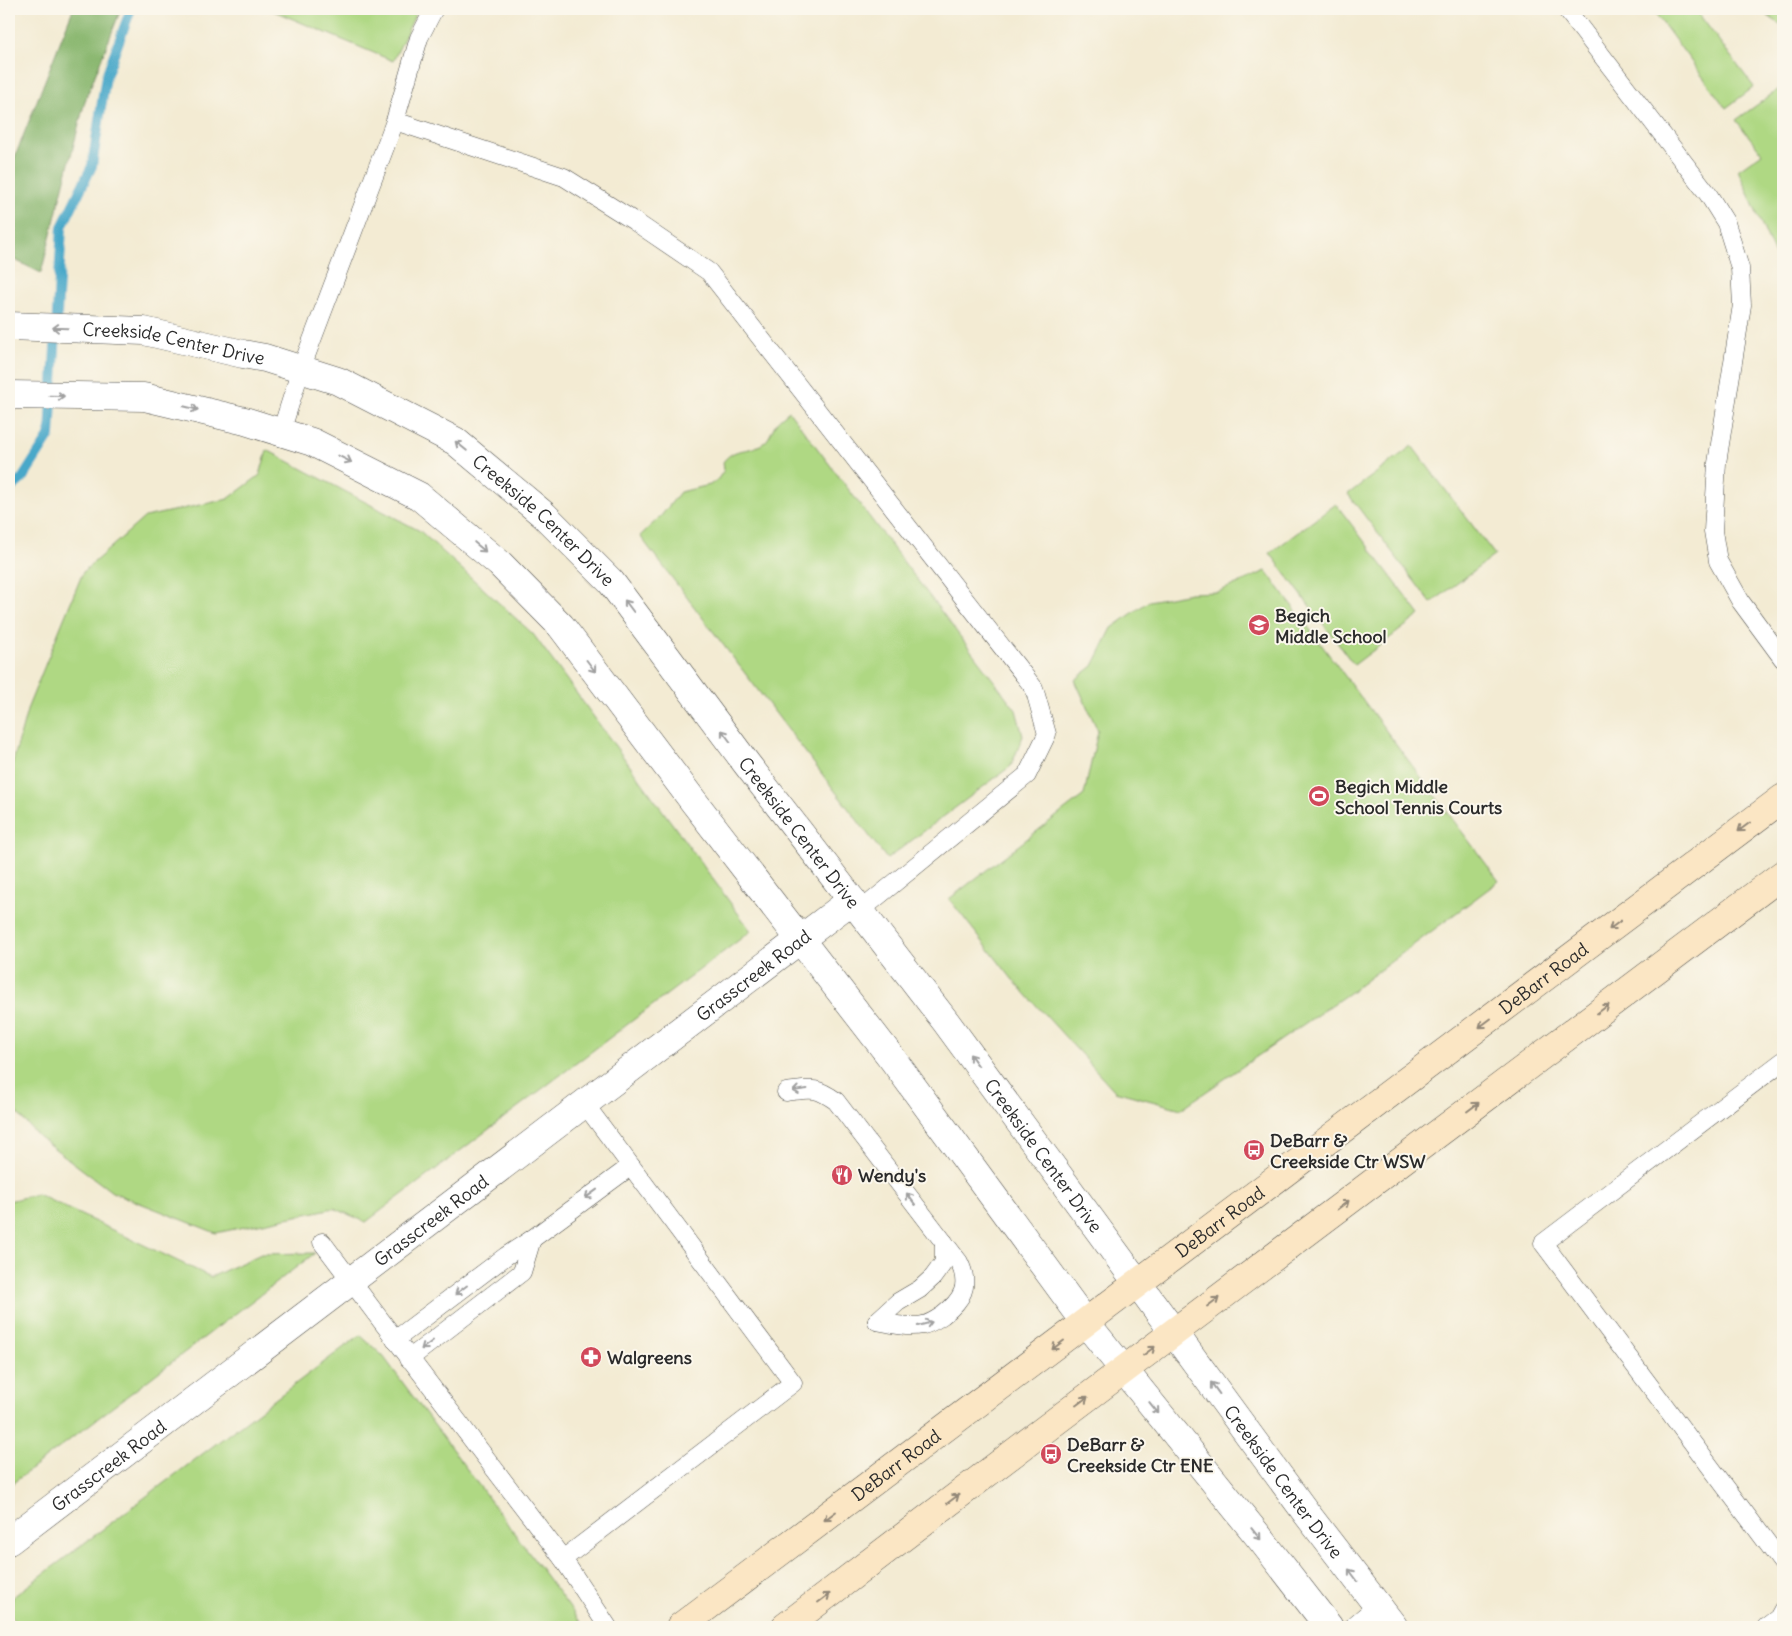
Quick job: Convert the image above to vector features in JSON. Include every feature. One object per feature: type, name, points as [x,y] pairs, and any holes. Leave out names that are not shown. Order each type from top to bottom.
[{"type":"main road","name":"DeBarr Road","points":[[680,1627],[1783,798]]},
{"type":"main road","points":[[785,1627],[1123,1370],[1783,874]]},
{"type":"street","name":"Creekside Center Drive","points":[[9,326],[144,330],[265,358],[338,381],[456,441],[544,515],[611,582],[746,763],[946,1022],[1307,1514],[1394,1627]]},
{"type":"street","points":[[9,395],[144,397],[245,421],[312,442],[419,496],[500,564],[561,626],[894,1061],[1086,1323],[1263,1542],[1328,1627]]},
{"type":"street","name":"Grasscreek Road","points":[[9,1540],[800,940],[856,905]]},
{"type":"lane","points":[[281,432],[301,369],[394,121],[419,38],[434,9]]},
{"type":"lane","points":[[1566,9],[1708,194],[1726,223],[1740,268],[1742,305],[1717,463],[1713,531],[1718,561],[1736,594],[1783,659]]},
{"type":"lane","points":[[394,121],[564,177],[634,221],[709,272],[1034,688],[1048,734],[1027,775],[856,905]]},
{"type":"lane","points":[[1783,1061],[1543,1243],[1783,1564]]},
{"type":"lane","points":[[786,1092],[810,1089],[823,1091],[836,1101],[944,1242],[959,1262],[965,1274],[964,1288],[957,1304],[936,1320],[924,1325],[908,1326],[877,1321],[898,1302],[920,1289],[933,1277],[944,1262],[944,1242]]},
{"type":"lane","points":[[562,1559],[793,1383],[584,1103]]},
{"type":"lane","points":[[395,1340],[506,1256],[532,1240],[631,1166]]},
{"type":"lane","points":[[409,1358],[522,1272],[532,1240]]},
{"type":"lane","points":[[322,1242],[562,1559],[608,1627]]},
{"type":"lane","points":[[1352,1627],[1377,1606]]},
{"type":"lane","points":[[1766,1627],[1778,1618],[1783,1609]]},
{"type":"green space","points":[[73,9],[121,9],[85,101],[41,273],[9,257],[9,172]]},
{"type":"green space","points":[[269,9],[418,9],[393,61]]},
{"type":"green space","points":[[1652,9],[1695,9],[1754,87],[1726,108]]},
{"type":"green space","points":[[1757,9],[1783,9],[1783,26]]},
{"type":"green space","points":[[1779,89],[1783,89],[1783,260],[1777,260],[1738,170],[1762,153],[1736,120]]},
{"type":"green space","points":[[789,411],[1016,710],[1023,736],[1011,766],[887,859],[640,536],[661,516],[680,492],[710,485],[718,479],[724,470],[723,462],[727,457],[735,452],[753,448],[765,442],[779,419]]},
{"type":"green space","points":[[1412,446],[1495,555],[1431,603],[1348,494]]},
{"type":"green space","points":[[267,450],[420,531],[533,634],[751,931],[366,1222],[334,1208],[216,1233],[112,1192],[38,1136],[9,1104],[9,777],[28,707],[83,572],[145,517],[228,499],[260,475]]},
{"type":"green space","points":[[1336,504],[1420,615],[1354,665],[1270,553]]},
{"type":"green space","points":[[1266,571],[1499,881],[1349,993],[1181,1109],[1115,1091],[1013,980],[949,899],[1084,795],[1098,731],[1075,680],[1093,666],[1112,628],[1149,601],[1190,593],[1218,592]]},
{"type":"green space","points":[[37,1194],[211,1277],[261,1254],[315,1253],[9,1486],[9,1201]]},
{"type":"green space","points":[[360,1335],[383,1356],[584,1627],[19,1627],[9,1614],[13,1597]]},
{"type":"waterway","points":[[9,490],[22,479],[50,435],[62,227],[92,166],[106,76],[131,9]]},
{"type":"place","name":"Begich Middle School","points":[[1259,625]]},
{"type":"place","name":"Begich Middle School Tennis Courts","points":[[1319,796]]},
{"type":"place","name":"DeBarr & Creekside Ctr WSW","points":[[1254,1150]]},
{"type":"place","name":"Wendy's","points":[[842,1175]]},
{"type":"place","name":"Walgreens","points":[[591,1357]]},
{"type":"place","name":"DeBarr & Creekside Ctr ENE","points":[[1051,1454]]}]
